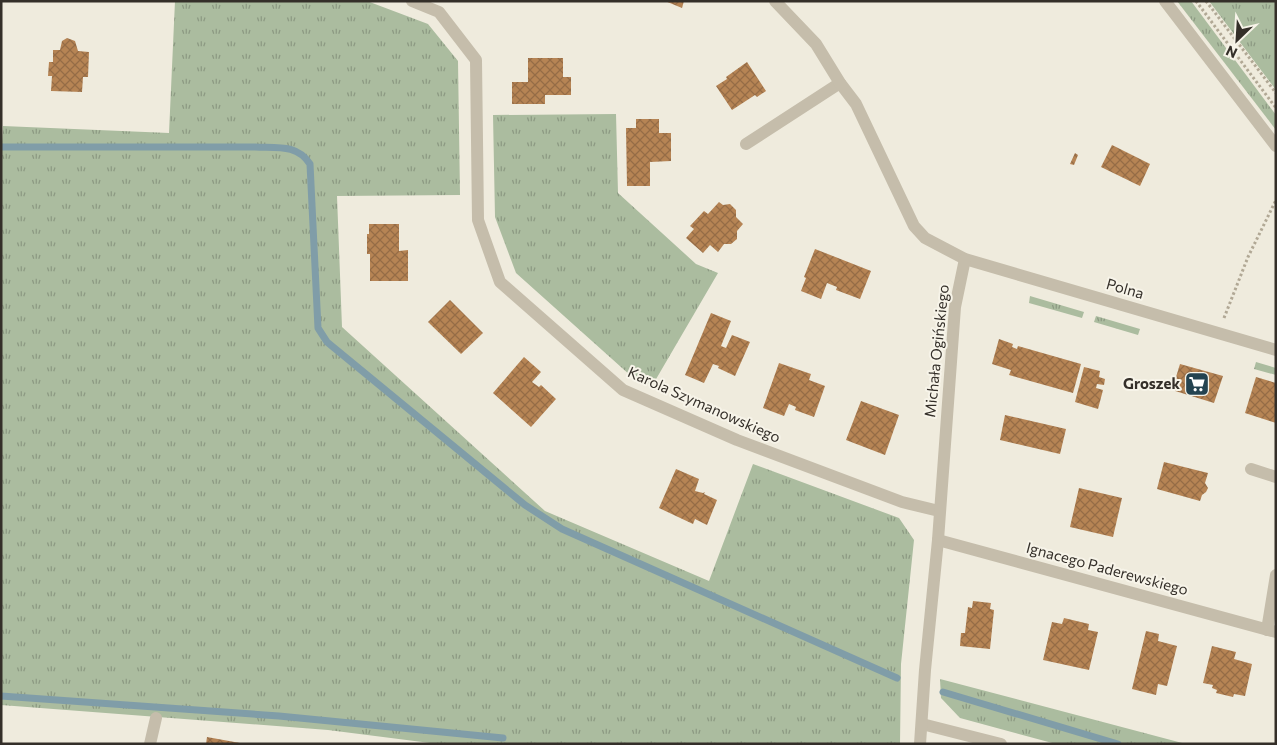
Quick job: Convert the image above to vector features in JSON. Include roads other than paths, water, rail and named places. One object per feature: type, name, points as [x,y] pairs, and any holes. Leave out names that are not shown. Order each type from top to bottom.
[{"type":"street","name":"Karola Szymanowskiego","points":[[412,1],[439,12],[476,60],[478,220],[500,282],[623,390],[737,440],[902,502],[939,511]]},
{"type":"street","points":[[775,1],[816,44],[840,83],[856,104],[914,226],[925,238],[965,260]]},
{"type":"street","points":[[1165,1],[1276,146]]},
{"type":"street","points":[[746,144],[840,83]]},
{"type":"street","name":"Michała Ogińskiego","points":[[920,744],[925,670],[938,540],[955,307],[965,260]]},
{"type":"street","name":"Polna","points":[[965,260],[1276,350]]},
{"type":"street","points":[[1251,469],[1276,477]]},
{"type":"street","name":"Ignacego Paderewskiego","points":[[938,540],[1272,631],[1276,575]]},
{"type":"street","points":[[150,744],[156,718]]},
{"type":"street","points":[[922,724],[1001,744]]},
{"type":"waterway","points":[[1,147],[271,147],[286,148],[299,153],[310,164],[318,328],[327,342],[525,505],[562,529],[897,678]]},
{"type":"waterway","points":[[943,692],[1118,744]]},
{"type":"waterway","points":[[1,696],[279,716],[503,738]]},
{"type":"place","name":"Groszek","points":[[1197,384]]}]
